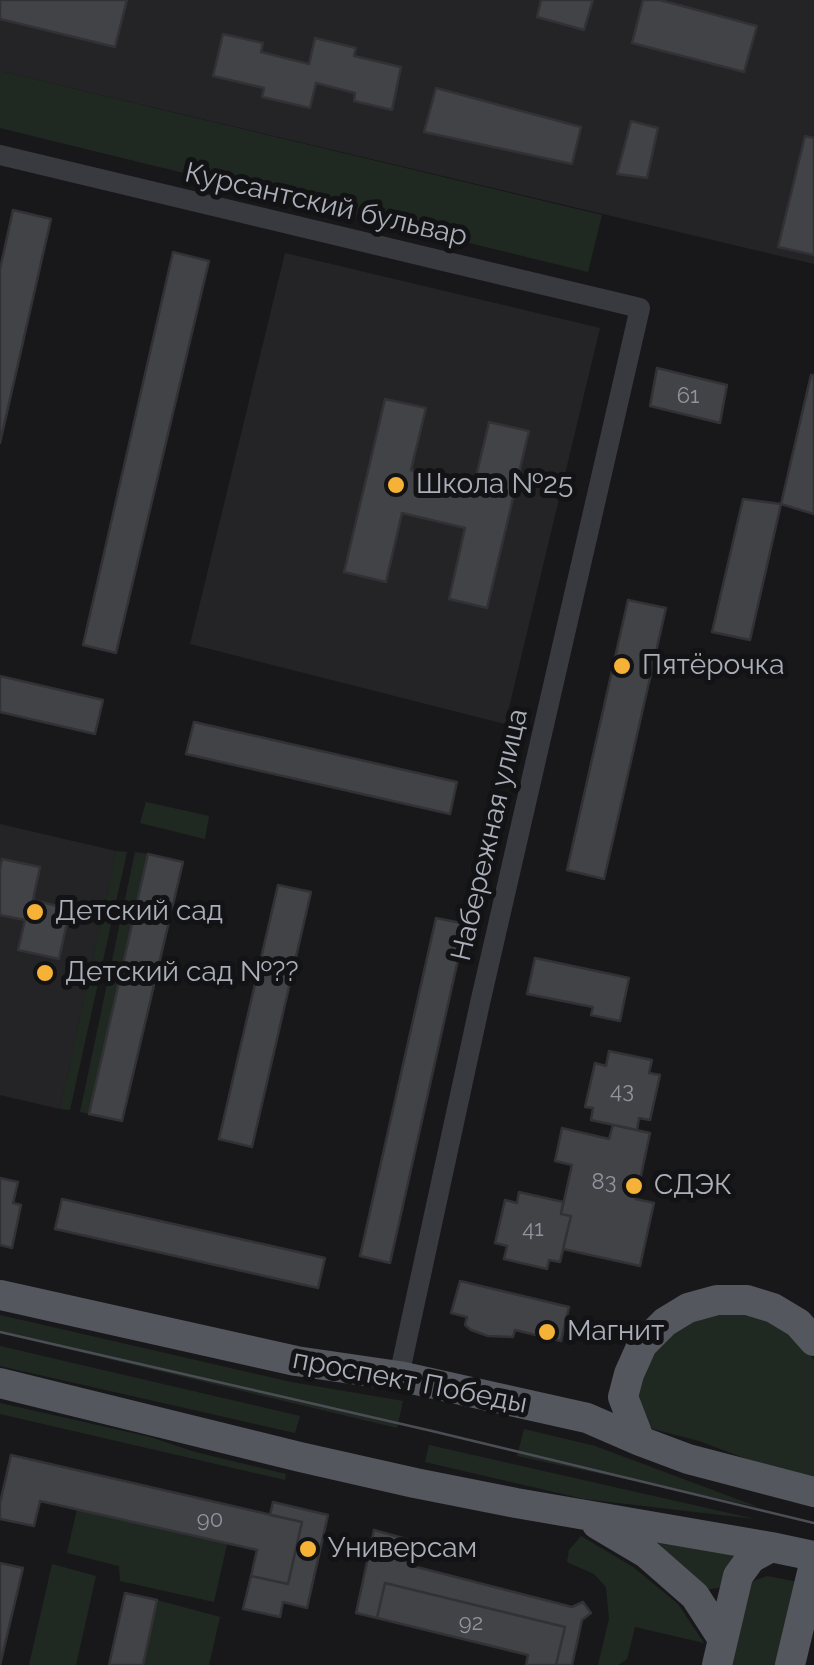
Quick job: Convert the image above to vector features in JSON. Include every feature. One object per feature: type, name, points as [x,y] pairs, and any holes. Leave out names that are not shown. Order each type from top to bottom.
[{"type":"main road","name":"проспект Победы","points":[[0,1295],[587,1418],[688,1459],[799,1489]]},
{"type":"main road","points":[[587,1418],[623,1398],[642,1345],[665,1322],[688,1308],[717,1300],[747,1300],[798,1323],[814,1341]]},
{"type":"main road","points":[[0,1383],[337,1466],[814,1556]]},
{"type":"main road","points":[[623,1398],[640,1441]]},
{"type":"main road","points":[[584,1515],[646,1554],[695,1596],[720,1652]]},
{"type":"main road","points":[[720,1652],[738,1576],[752,1558],[771,1547]]},
{"type":"main road","points":[[790,1665],[814,1564]]},
{"type":"street","name":"Курсантский бульвар","points":[[0,154],[640,308]]},
{"type":"street","name":"Набережная улица","points":[[400,1376],[484,985],[640,308]]},
{"type":"shaded area","points":[[0,0],[814,0],[814,264],[0,71]]},
{"type":"shaded area","points":[[0,71],[602,215],[588,272],[0,128]]},
{"type":"shaded area","name":"Школа №25","points":[[285,253],[600,328],[505,724],[190,644]]},
{"type":"shaded area","points":[[146,802],[209,816],[205,839],[140,823]]},
{"type":"shaded area","name":"Детский сад №??","points":[[0,824],[116,851],[60,1109],[0,1095]]},
{"type":"shaded area","points":[[116,851],[127,852],[70,1110],[60,1109]]},
{"type":"shaded area","points":[[135,852],[148,854],[89,1114],[80,1112]]},
{"type":"shaded area","points":[[721,1312],[752,1314],[797,1338],[814,1360],[814,1484],[699,1441],[653,1429],[638,1414],[636,1375],[673,1329]]},
{"type":"shaded area","points":[[0,1315],[291,1382],[403,1401],[397,1428],[0,1333]]},
{"type":"shaded area","points":[[0,1346],[300,1416],[295,1433],[0,1366]]},
{"type":"shaded area","points":[[0,1403],[150,1437],[286,1474],[285,1480],[0,1414]]},
{"type":"shaded area","points":[[524,1429],[595,1446],[758,1507],[517,1456]]},
{"type":"shaded area","points":[[429,1445],[755,1519],[584,1499],[425,1462]]},
{"type":"shaded area","points":[[77,1509],[227,1544],[214,1602],[120,1581],[119,1566],[67,1553]]},
{"type":"shaded area","points":[[623,1533],[743,1553],[728,1586],[700,1591]]},
{"type":"shaded area","points":[[581,1536],[633,1567],[678,1604],[704,1643],[635,1627],[627,1659],[618,1665],[598,1665],[609,1619],[606,1587],[594,1574],[567,1562],[569,1550]]},
{"type":"shaded area","points":[[52,1564],[96,1576],[76,1665],[29,1665]]},
{"type":"shaded area","points":[[767,1576],[803,1583],[782,1665],[724,1665],[751,1582]]},
{"type":"shaded area","points":[[157,1600],[220,1617],[209,1665],[143,1665]]},
{"type":"building","points":[[0,0],[127,0],[115,47],[0,19]]},
{"type":"building","points":[[541,0],[593,0],[584,30],[537,17]]},
{"type":"building","points":[[643,0],[660,0],[757,26],[744,72],[632,43]]},
{"type":"building","points":[[223,34],[263,43],[261,52],[309,64],[315,38],[356,48],[354,56],[401,67],[392,110],[354,101],[355,93],[316,83],[310,108],[262,97],[264,88],[213,76]]},
{"type":"building","points":[[436,88],[581,127],[572,164],[424,132]]},
{"type":"building","points":[[631,121],[658,128],[647,178],[617,174]]},
{"type":"building","points":[[805,136],[814,138],[814,255],[778,247]]},
{"type":"building","points":[[13,210],[51,219],[0,443],[0,269]]},
{"type":"building","points":[[173,252],[209,261],[116,653],[83,645]]},
{"type":"building","points":[[657,368],[727,385],[720,423],[650,406]]},
{"type":"building","points":[[814,375],[814,514],[781,504]]},
{"type":"building","points":[[385,399],[426,408],[411,470],[474,485],[489,422],[529,431],[487,608],[449,599],[465,528],[402,513],[386,582],[344,572]]},
{"type":"building","points":[[743,499],[781,504],[750,640],[712,632]]},
{"type":"building","points":[[628,600],[666,608],[604,879],[567,870]]},
{"type":"building","points":[[0,676],[103,700],[95,734],[0,712]]},
{"type":"building","points":[[194,722],[457,782],[450,814],[186,754]]},
{"type":"building","points":[[148,854],[183,862],[122,1121],[89,1114]]},
{"type":"building","name":"Детский сад","points":[[2,859],[40,867],[33,900],[70,909],[59,959],[18,950],[25,920],[0,915]]},
{"type":"building","points":[[278,885],[311,892],[252,1147],[219,1139]]},
{"type":"building","points":[[436,918],[466,924],[390,1263],[360,1256]]},
{"type":"building","points":[[535,958],[629,978],[620,1021],[591,1015],[593,1007],[527,994]]},
{"type":"building","points":[[609,1051],[652,1060],[649,1073],[660,1075],[650,1120],[639,1118],[637,1130],[591,1120],[593,1108],[585,1107],[595,1063],[606,1066]]},
{"type":"building","points":[[613,1125],[650,1133],[636,1199],[654,1203],[640,1266],[563,1249],[571,1216],[561,1214],[572,1165],[555,1161],[562,1128],[609,1139]]},
{"type":"building","points":[[0,1178],[18,1182],[13,1203],[21,1205],[12,1248],[0,1245]]},
{"type":"building","points":[[519,1192],[563,1202],[561,1214],[571,1216],[560,1262],[549,1260],[547,1269],[504,1259],[507,1246],[495,1243],[505,1200],[517,1203]]},
{"type":"building","points":[[62,1199],[325,1258],[318,1288],[55,1229]]},
{"type":"building","points":[[460,1281],[569,1307],[561,1341],[515,1330],[513,1337],[488,1336],[471,1330],[465,1325],[467,1317],[451,1313]]},
{"type":"building","points":[[11,1455],[302,1522],[288,1584],[251,1576],[257,1550],[40,1501],[34,1526],[0,1519]]},
{"type":"building","name":"Универсам","points":[[273,1502],[328,1515],[307,1608],[283,1602],[280,1617],[243,1609],[251,1576],[288,1584],[302,1522],[270,1515]]},
{"type":"building","points":[[374,1530],[417,1542],[413,1566],[572,1607],[583,1602],[591,1613],[582,1620],[572,1665],[556,1665],[565,1627],[385,1583],[377,1618],[356,1613]]},
{"type":"building","points":[[0,1563],[23,1568],[0,1665]]},
{"type":"building","points":[[385,1583],[565,1627],[556,1665],[526,1665],[528,1655],[377,1618]]},
{"type":"building","points":[[125,1593],[157,1600],[143,1665],[109,1665]]},
{"type":"tram line","points":[[0,1332],[814,1523]]},
{"type":"place","name":"Школа №25","points":[[396,485]]},
{"type":"place","name":"Пятёрочка","points":[[622,666]]},
{"type":"place","name":"Детский сад","points":[[35,912]]},
{"type":"place","name":"Детский сад №??","points":[[45,973]]},
{"type":"place","name":"СДЭК","points":[[634,1186]]},
{"type":"place","name":"Магнит","points":[[547,1332]]},
{"type":"place","name":"Универсам","points":[[308,1549]]}]
